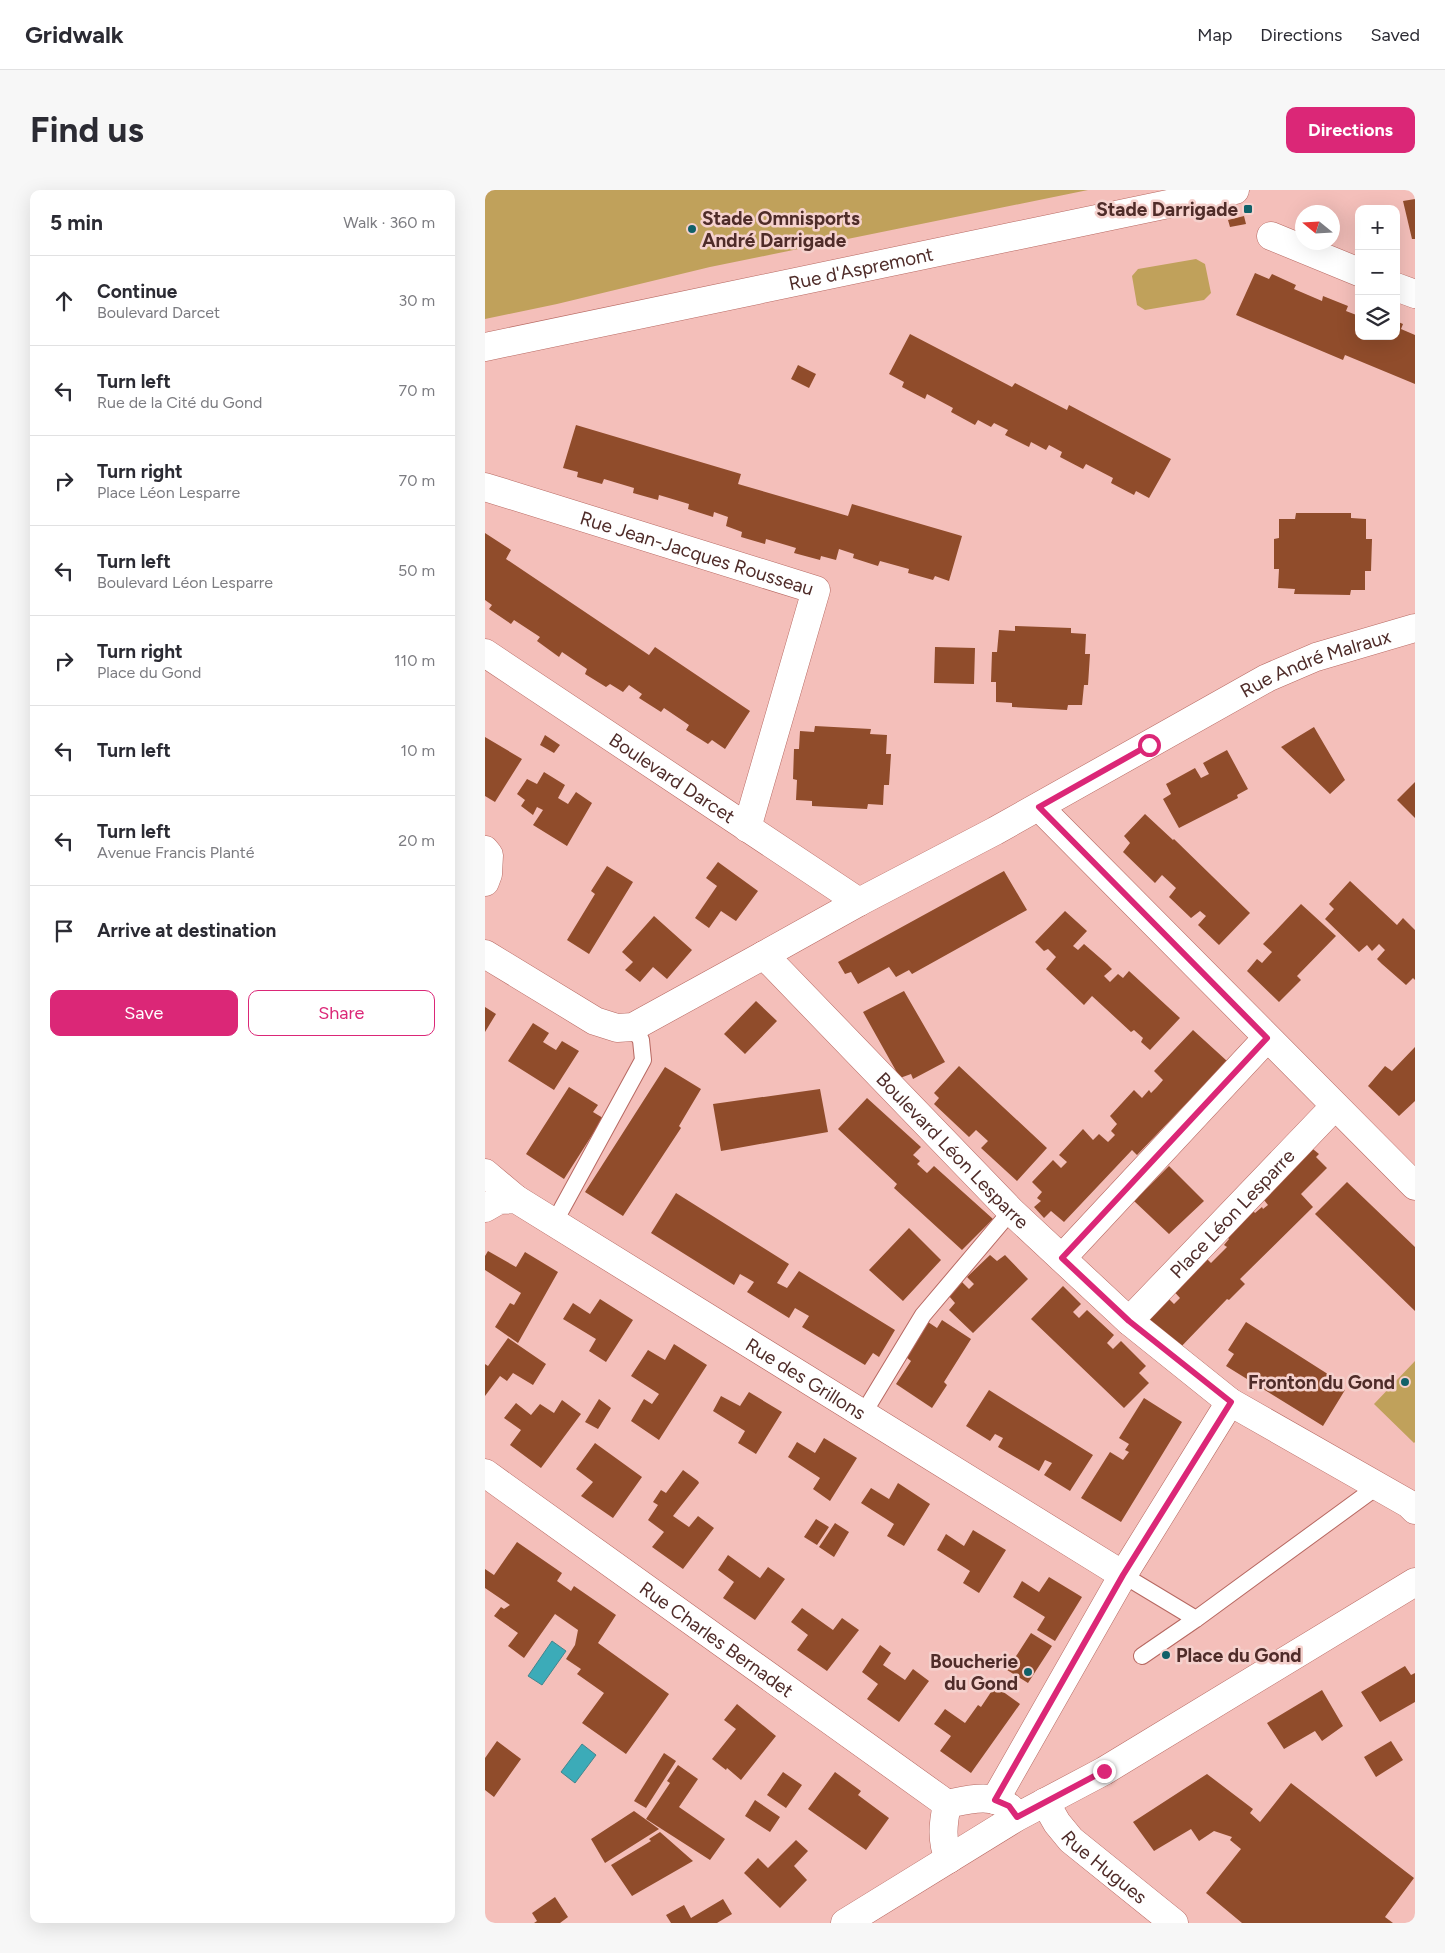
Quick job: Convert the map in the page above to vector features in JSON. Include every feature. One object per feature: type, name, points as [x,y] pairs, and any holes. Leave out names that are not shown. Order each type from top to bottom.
[{"type":"street","name":"Rue d'Aspremont","points":[[485,347],[1151,199],[1235,190]]},
{"type":"street","points":[[1271,236],[1355,270]]},
{"type":"street","points":[[1400,288],[1415,294]]},
{"type":"street","name":"Rue Jean-Jacques Rousseau","points":[[485,487],[816,590],[747,828]]},
{"type":"street","name":"Rue André Malraux","points":[[1039,807],[1267,678],[1316,657],[1415,628]]},
{"type":"street","name":"Boulevard Darcet","points":[[485,653],[859,902]]},
{"type":"street","points":[[485,954],[595,1021],[617,1028],[633,1027],[859,902],[1039,807],[1415,1186]]},
{"type":"street","points":[[485,850],[489,855],[488,874],[485,882]]},
{"type":"street","name":"Boulevard Léon Lesparre","points":[[764,955],[1011,1211],[1129,1321],[1231,1402],[1409,1504],[1415,1510]]},
{"type":"street","points":[[1062,1258],[1267,1038]]},
{"type":"street","name":"Place Léon Lesparre","points":[[1129,1321],[1335,1106]]},
{"type":"street","points":[[485,1173],[516,1198]]},
{"type":"street","points":[[485,1208],[499,1200],[516,1198]]},
{"type":"street","name":"Rue des Grillons","points":[[516,1198],[1123,1575]]},
{"type":"street","points":[[995,1800],[1123,1575],[1231,1402]]},
{"type":"street","name":"Rue Charles Bernadet","points":[[485,1473],[947,1804]]},
{"type":"street","points":[[845,1923],[1017,1817],[1104,1771],[1415,1582]]},
{"type":"street","points":[[949,1859],[943,1845],[947,1804],[982,1798],[995,1800],[1009,1806],[1017,1817]]},
{"type":"street","name":"Rue Hugues","points":[[1045,1802],[1057,1823],[1071,1840],[1174,1923]]},
{"type":"lane","points":[[554,1222],[643,1060],[641,1040],[633,1027]]},
{"type":"lane","points":[[863,1414],[923,1315],[1011,1211]]},
{"type":"lane","points":[[1142,1656],[1196,1619],[1378,1486]]},
{"type":"lane","points":[[1123,1575],[1196,1619]]},
{"type":"shaded area","name":"Stade Omnisports André Darrigade","points":[[485,190],[1088,190],[710,267],[557,304],[485,319]]},
{"type":"shaded area","points":[[1196,259],[1205,264],[1211,293],[1204,300],[1145,310],[1137,305],[1132,276],[1138,269]]},
{"type":"shaded area","name":"Fronton du Gond","points":[[1415,1361],[1415,1442],[1414,1443],[1374,1404]]},
{"type":"water","points":[[552,1641],[566,1651],[542,1685],[528,1676]]},
{"type":"water","points":[[582,1744],[596,1755],[575,1783],[561,1772]]},
{"type":"building","points":[[1415,199],[1415,239],[1412,239],[1403,201]]},
{"type":"building","points":[[1244,216],[1246,224],[1230,227],[1228,220]]},
{"type":"building","points":[[1255,273],[1269,279],[1272,274],[1296,285],[1294,289],[1322,301],[1323,296],[1348,306],[1346,311],[1355,314],[1355,340],[1400,340],[1400,323],[1403,324],[1401,329],[1415,335],[1415,384],[1345,355],[1343,360],[1236,315]]},
{"type":"building","points":[[910,334],[1012,387],[1015,383],[1067,410],[1069,405],[1171,459],[1149,498],[1136,491],[1134,495],[1111,483],[1113,478],[1086,464],[1083,469],[1060,457],[1062,452],[1049,445],[1046,450],[1031,442],[1029,447],[1005,435],[1008,430],[994,423],[991,427],[978,420],[975,425],[951,412],[953,408],[927,394],[925,399],[902,387],[904,382],[889,374]]},
{"type":"building","points":[[798,365],[816,374],[809,388],[791,379]]},
{"type":"building","points":[[576,425],[741,474],[738,484],[848,516],[852,504],[962,536],[949,581],[935,576],[933,580],[908,573],[909,569],[880,561],[878,566],[853,558],[854,554],[839,549],[836,560],[821,556],[820,560],[794,553],[796,548],[766,539],[765,544],[741,537],[742,532],[726,526],[728,517],[714,512],[713,517],[688,509],[689,504],[659,495],[658,500],[633,493],[634,488],[604,479],[602,484],[577,477],[578,472],[563,468]]},
{"type":"building","points":[[1296,513],[1351,513],[1351,518],[1366,519],[1366,539],[1372,539],[1371,571],[1365,571],[1365,590],[1351,590],[1350,595],[1294,594],[1295,589],[1278,588],[1279,569],[1274,569],[1274,539],[1279,538],[1279,519],[1295,519]]},
{"type":"building","points":[[485,533],[511,550],[506,559],[649,655],[655,647],[750,711],[725,749],[712,740],[708,744],[686,730],[689,725],[664,708],[661,712],[639,698],[642,694],[629,685],[623,692],[610,684],[606,687],[585,674],[587,669],[562,652],[559,657],[537,641],[540,637],[514,620],[511,624],[489,609],[492,605],[485,600]]},
{"type":"building","points":[[1015,626],[1071,628],[1071,633],[1086,634],[1085,654],[1090,654],[1088,685],[1084,685],[1082,705],[1068,705],[1067,710],[1012,707],[1012,703],[996,702],[996,682],[991,682],[992,652],[997,652],[999,630],[1015,631]]},
{"type":"building","points":[[935,647],[975,648],[974,684],[934,683]]},
{"type":"building","points":[[815,726],[871,729],[870,734],[887,735],[886,754],[891,754],[889,785],[884,785],[883,805],[868,804],[867,809],[812,806],[812,801],[796,800],[797,780],[793,779],[794,749],[799,749],[800,731],[814,732]]},
{"type":"building","points":[[1314,727],[1345,780],[1330,794],[1281,747]]},
{"type":"building","points":[[545,735],[560,745],[554,753],[540,745]]},
{"type":"building","points":[[485,737],[522,759],[495,802],[485,796]]},
{"type":"building","points":[[1227,750],[1248,789],[1237,795],[1238,798],[1179,828],[1163,799],[1171,794],[1166,784],[1195,768],[1201,778],[1209,774],[1203,763]]},
{"type":"building","points":[[544,772],[565,785],[558,798],[568,804],[576,792],[592,803],[567,846],[533,825],[543,810],[537,807],[533,815],[521,806],[525,800],[517,794],[527,779],[537,784]]},
{"type":"building","points":[[1415,782],[1415,818],[1397,800]]},
{"type":"building","points":[[1145,814],[1174,839],[1250,913],[1219,945],[1198,925],[1206,916],[1200,911],[1191,918],[1169,897],[1176,888],[1162,875],[1155,883],[1123,852],[1130,843],[1124,836]]},
{"type":"building","points":[[718,862],[758,891],[736,921],[721,911],[709,928],[695,918],[717,886],[706,878]]},
{"type":"building","points":[[607,866],[633,882],[589,954],[567,940],[595,894],[591,891]]},
{"type":"building","points":[[1004,871],[1027,910],[912,974],[909,970],[896,977],[889,967],[858,984],[851,972],[845,974],[838,962]]},
{"type":"building","points":[[1350,881],[1397,925],[1403,918],[1415,930],[1415,980],[1413,978],[1406,985],[1377,959],[1385,950],[1379,944],[1372,951],[1367,945],[1359,952],[1325,919],[1334,909],[1329,904]]},
{"type":"building","points":[[1301,904],[1336,936],[1297,976],[1301,980],[1279,1002],[1247,971],[1257,959],[1262,963],[1272,952],[1263,944]]},
{"type":"building","points":[[1065,911],[1087,931],[1073,946],[1078,950],[1084,944],[1107,964],[1112,969],[1104,976],[1110,982],[1118,974],[1123,978],[1129,971],[1180,1018],[1150,1050],[1141,1042],[1143,1038],[1134,1030],[1131,1032],[1092,996],[1084,1005],[1046,969],[1056,957],[1048,949],[1044,951],[1035,942]]},
{"type":"building","points":[[654,916],[692,950],[667,979],[653,967],[640,982],[625,970],[633,962],[622,952]]},
{"type":"building","points":[[904,991],[945,1062],[913,1079],[911,1074],[900,1078],[863,1012]]},
{"type":"building","points":[[756,1001],[777,1021],[745,1054],[724,1034]]},
{"type":"building","points":[[485,1007],[496,1014],[485,1032]]},
{"type":"building","points":[[533,1023],[549,1033],[543,1042],[556,1050],[562,1041],[579,1051],[554,1090],[508,1061]]},
{"type":"building","points":[[1193,1030],[1227,1061],[1137,1155],[1132,1150],[1064,1222],[1051,1211],[1044,1218],[1034,1207],[1041,1201],[1037,1198],[1042,1192],[1032,1182],[1053,1160],[1061,1168],[1067,1162],[1059,1155],[1083,1129],[1093,1140],[1099,1134],[1108,1142],[1115,1135],[1111,1131],[1117,1124],[1110,1116],[1134,1090],[1142,1098],[1149,1090],[1151,1093],[1157,1087],[1163,1080],[1154,1071]]},
{"type":"building","points":[[1415,1047],[1415,1101],[1399,1116],[1368,1086],[1385,1066],[1392,1071]]},
{"type":"building","points":[[959,1066],[1047,1148],[1017,1181],[981,1148],[988,1141],[976,1130],[969,1137],[934,1104],[939,1098],[934,1093]]},
{"type":"building","points":[[665,1067],[701,1089],[679,1126],[681,1128],[623,1216],[585,1192]]},
{"type":"building","points":[[569,1087],[598,1105],[593,1112],[603,1118],[564,1179],[526,1154]]},
{"type":"building","points":[[820,1089],[828,1132],[721,1151],[713,1104]]},
{"type":"building","points":[[867,1098],[921,1147],[913,1155],[920,1161],[917,1164],[927,1173],[934,1166],[993,1219],[962,1250],[894,1188],[897,1184],[838,1129]]},
{"type":"building","points":[[1308,1145],[1319,1154],[1316,1157],[1327,1168],[1301,1194],[1313,1207],[1240,1279],[1245,1284],[1229,1300],[1227,1299],[1177,1351],[1144,1318],[1165,1295],[1174,1304],[1180,1298],[1170,1287],[1203,1255],[1211,1263],[1227,1247],[1224,1245],[1229,1239],[1221,1230],[1247,1204],[1255,1213],[1268,1205],[1260,1195]]},
{"type":"building","points":[[1169,1166],[1204,1201],[1169,1234],[1134,1201]]},
{"type":"building","points":[[1347,1182],[1415,1247],[1415,1311],[1315,1214]]},
{"type":"building","points":[[676,1193],[789,1264],[777,1283],[787,1288],[799,1271],[895,1330],[879,1357],[873,1353],[865,1365],[802,1327],[809,1316],[795,1308],[789,1318],[747,1292],[754,1282],[740,1274],[734,1285],[651,1233]]},
{"type":"building","points":[[909,1228],[941,1260],[903,1301],[869,1270]]},
{"type":"building","points":[[488,1251],[516,1267],[525,1252],[558,1272],[518,1343],[495,1327],[510,1303],[514,1305],[521,1293],[485,1270],[485,1256]]},
{"type":"building","points":[[990,1255],[997,1261],[1005,1255],[1028,1279],[973,1333],[949,1310],[955,1303],[949,1296],[962,1282],[969,1289],[974,1284],[967,1277]]},
{"type":"building","points":[[1063,1286],[1081,1304],[1073,1312],[1079,1318],[1087,1310],[1114,1335],[1107,1343],[1113,1349],[1121,1341],[1146,1366],[1139,1373],[1149,1383],[1124,1408],[1031,1319]]},
{"type":"building","points":[[600,1299],[633,1320],[606,1362],[589,1351],[596,1339],[563,1319],[573,1303],[590,1314]]},
{"type":"building","points":[[942,1320],[971,1339],[944,1382],[947,1385],[932,1408],[896,1384],[911,1361],[906,1357],[928,1322],[937,1328]]},
{"type":"building","points":[[1246,1322],[1334,1378],[1331,1382],[1345,1390],[1323,1426],[1226,1366],[1234,1354],[1228,1350]]},
{"type":"building","points":[[508,1338],[546,1364],[533,1385],[513,1373],[507,1381],[500,1376],[485,1396],[485,1364],[488,1366]]},
{"type":"building","points":[[674,1344],[707,1365],[659,1440],[631,1421],[644,1399],[652,1404],[659,1394],[631,1376],[648,1350],[665,1360]]},
{"type":"building","points":[[989,1390],[1093,1455],[1070,1491],[1044,1475],[1052,1463],[1045,1460],[1039,1471],[998,1447],[1003,1438],[995,1434],[990,1441],[966,1426]]},
{"type":"building","points":[[749,1392],[782,1412],[756,1454],[738,1443],[745,1431],[713,1411],[721,1396],[740,1406]]},
{"type":"building","points":[[1144,1398],[1182,1422],[1121,1522],[1081,1498],[1110,1452],[1123,1460],[1129,1452],[1125,1450],[1129,1444],[1119,1438]]},
{"type":"building","points":[[599,1399],[611,1408],[598,1429],[585,1422]]},
{"type":"building","points":[[562,1400],[581,1414],[541,1468],[510,1445],[521,1430],[504,1418],[516,1403],[531,1415],[540,1404],[554,1413]]},
{"type":"building","points":[[824,1438],[857,1458],[830,1501],[813,1489],[820,1478],[788,1457],[797,1442],[815,1453]]},
{"type":"building","points":[[595,1443],[642,1477],[613,1518],[581,1496],[593,1482],[576,1469]]},
{"type":"building","points":[[683,1470],[699,1483],[673,1516],[689,1527],[698,1516],[714,1528],[683,1569],[652,1547],[664,1532],[648,1520],[658,1505],[653,1502],[661,1490],[666,1493]]},
{"type":"building","points":[[898,1483],[930,1504],[904,1546],[887,1536],[894,1524],[861,1503],[871,1488],[889,1499]]},
{"type":"building","points":[[816,1519],[829,1527],[817,1545],[804,1537]]},
{"type":"building","points":[[835,1523],[849,1532],[834,1557],[819,1547]]},
{"type":"building","points":[[973,1530],[1006,1550],[979,1593],[963,1583],[970,1571],[937,1550],[946,1534],[964,1546]]},
{"type":"building","points":[[517,1542],[562,1573],[557,1581],[571,1591],[574,1586],[616,1615],[598,1643],[669,1694],[626,1754],[582,1723],[604,1693],[577,1674],[581,1669],[566,1659],[575,1645],[578,1630],[555,1614],[524,1658],[508,1646],[518,1633],[494,1616],[501,1607],[504,1609],[510,1605],[485,1588],[485,1569],[494,1575]]},
{"type":"building","points":[[728,1555],[760,1578],[768,1567],[785,1579],[755,1620],[723,1598],[734,1582],[718,1570]]},
{"type":"building","points":[[1049,1577],[1082,1597],[1055,1641],[1037,1630],[1045,1617],[1013,1597],[1022,1581],[1039,1592]]},
{"type":"building","points":[[802,1608],[833,1630],[842,1618],[859,1630],[827,1671],[797,1650],[808,1635],[791,1622]]},
{"type":"building","points":[[1031,1633],[1052,1646],[1028,1683],[1007,1670]]},
{"type":"building","points":[[880,1645],[891,1653],[883,1665],[905,1680],[913,1669],[929,1681],[899,1722],[867,1699],[878,1684],[862,1672]]},
{"type":"building","points":[[1405,1666],[1411,1675],[1415,1673],[1415,1702],[1380,1722],[1361,1692]]},
{"type":"building","points":[[995,1686],[1020,1704],[971,1773],[940,1751],[951,1736],[934,1724],[945,1709],[965,1723],[978,1705],[981,1707]]},
{"type":"building","points":[[1322,1690],[1343,1726],[1322,1741],[1315,1731],[1284,1749],[1267,1723]]},
{"type":"building","points":[[737,1704],[776,1736],[741,1780],[727,1768],[726,1770],[712,1759],[736,1729],[724,1720]]},
{"type":"building","points":[[497,1741],[521,1759],[494,1797],[485,1790],[485,1758]]},
{"type":"building","points":[[1391,1741],[1403,1760],[1376,1777],[1364,1757]]},
{"type":"building","points":[[664,1753],[676,1761],[646,1808],[634,1801]]},
{"type":"building","points":[[678,1765],[698,1779],[679,1807],[725,1839],[710,1860],[646,1819],[670,1783],[667,1781]]},
{"type":"building","points":[[783,1772],[802,1785],[786,1808],[767,1795]]},
{"type":"building","points":[[835,1772],[861,1791],[858,1795],[889,1818],[866,1850],[808,1809]]},
{"type":"building","points":[[1207,1774],[1253,1809],[1250,1813],[1260,1822],[1291,1783],[1414,1878],[1385,1917],[1393,1923],[1242,1923],[1206,1893],[1241,1849],[1230,1840],[1232,1837],[1214,1831],[1199,1841],[1191,1829],[1154,1851],[1133,1822]]},
{"type":"building","points":[[755,1800],[780,1817],[770,1832],[745,1816]]},
{"type":"building","points":[[634,1811],[659,1829],[605,1863],[591,1839]]},
{"type":"building","points":[[660,1832],[693,1861],[632,1896],[611,1865],[651,1841],[649,1839]]},
{"type":"building","points":[[796,1840],[808,1851],[794,1866],[807,1880],[780,1908],[744,1873],[758,1858],[768,1868]]},
{"type":"building","points":[[555,1897],[568,1917],[560,1923],[534,1923],[537,1921],[532,1913]]},
{"type":"building","points":[[723,1899],[732,1914],[717,1923],[671,1923],[666,1915],[684,1905],[691,1918]]},
{"type":"place","name":"Stade Darrigade","points":[[1248,209]]},
{"type":"place","name":"Stade Omnisports André Darrigade","points":[[692,229]]},
{"type":"place","name":"Fronton du Gond","points":[[1405,1382]]},
{"type":"place","name":"Place du Gond","points":[[1166,1655]]},
{"type":"place","name":"Boucherie du Gond","points":[[1028,1672]]},
{"type":"route","points":[[1104,1771],[1017,1817],[1009,1806],[995,1800],[1123,1575],[1231,1402],[1129,1321],[1062,1258],[1267,1038],[1039,807],[1149,745]]}]
